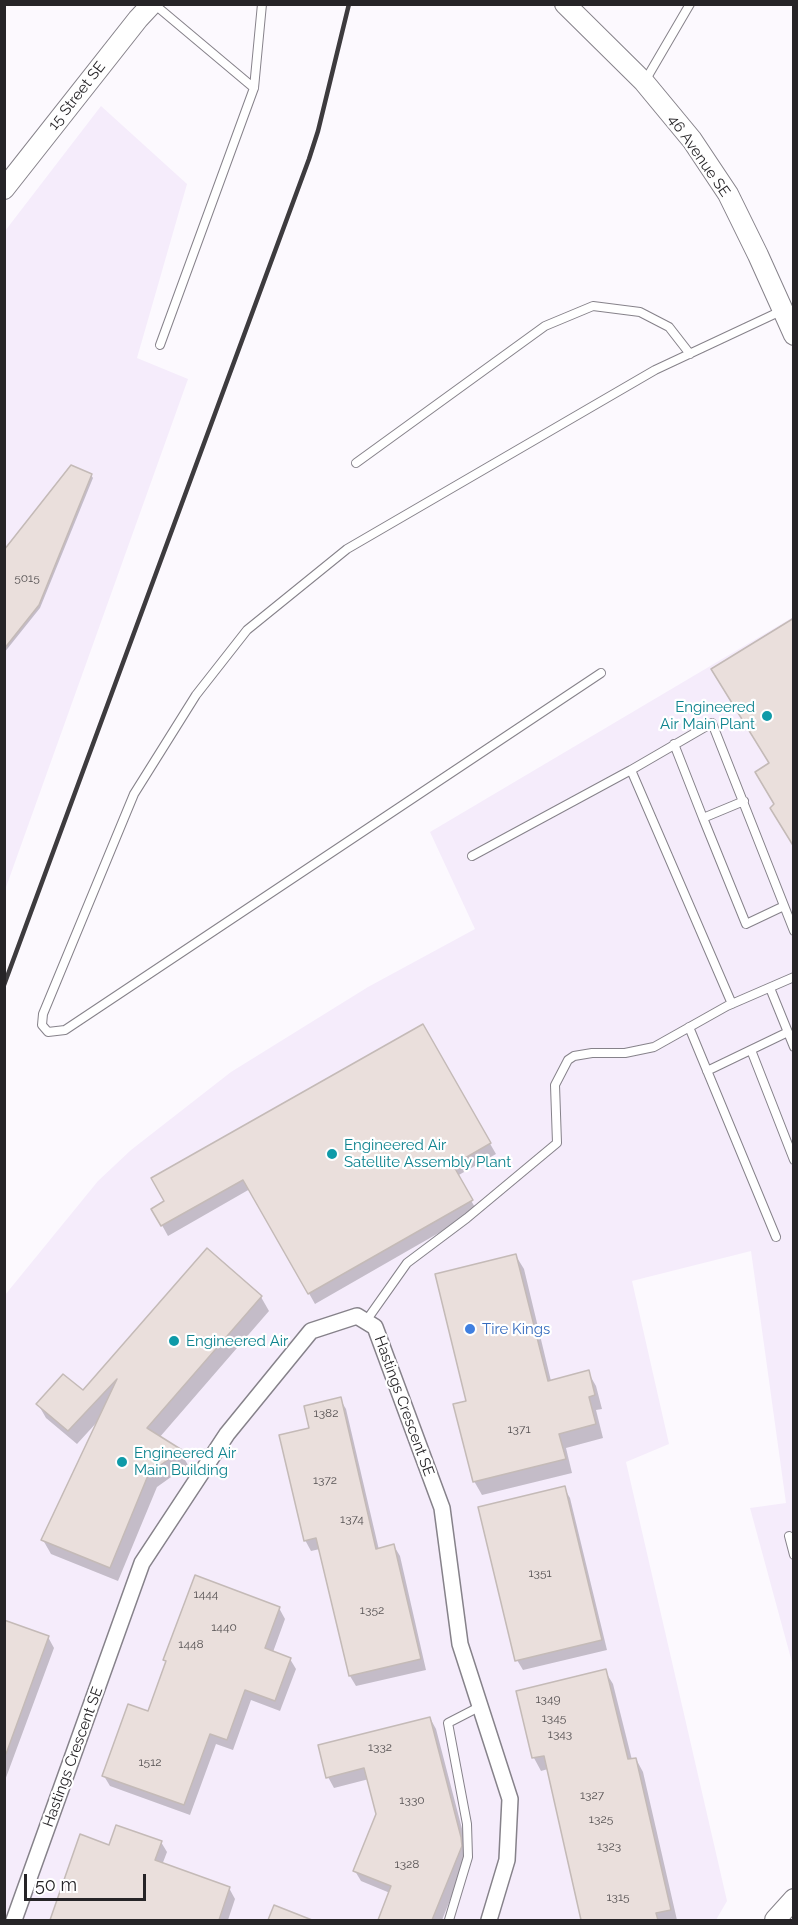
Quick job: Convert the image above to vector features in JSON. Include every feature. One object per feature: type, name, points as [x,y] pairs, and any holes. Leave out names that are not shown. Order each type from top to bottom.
[{"type":"street","name":"15 Street SE","points":[[4,189],[138,19],[153,4]]},
{"type":"street","name":"46 Avenue SE","points":[[565,4],[644,82],[692,140],[728,194],[794,335]]},
{"type":"street","name":"Hastings Crescent SE","points":[[14,1920],[142,1563],[227,1434],[310,1331],[357,1316],[375,1327],[442,1508],[460,1644],[510,1799],[507,1860],[489,1920]]},
{"type":"street","points":[[775,1920],[794,1899]]},
{"type":"lane","points":[[153,4],[254,88]]},
{"type":"lane","points":[[160,345],[254,88],[262,4]]},
{"type":"lane","points":[[644,82],[690,4]]},
{"type":"lane","points":[[356,463],[545,326],[593,306],[640,312],[669,327],[690,354]]},
{"type":"lane","points":[[600,673],[65,1030],[48,1032],[42,1025],[43,1014],[134,794],[196,695],[248,630],[347,549],[655,370],[783,310]]},
{"type":"lane","points":[[472,856],[631,770],[712,723],[794,931]]},
{"type":"lane","points":[[674,744],[746,924],[784,906]]},
{"type":"lane","points":[[631,770],[732,1004]]},
{"type":"lane","points":[[703,818],[744,801]]},
{"type":"lane","points":[[366,1321],[407,1263],[467,1218],[557,1143],[555,1085],[568,1060],[574,1056],[592,1053],[625,1053],[654,1047],[732,1004],[794,977]]},
{"type":"lane","points":[[770,988],[794,1047]]},
{"type":"lane","points":[[689,1028],[776,1237]]},
{"type":"lane","points":[[707,1071],[788,1032]]},
{"type":"lane","points":[[751,1050],[794,1160]]},
{"type":"lane","points":[[789,1536],[794,1555]]},
{"type":"lane","points":[[450,1920],[468,1857],[467,1824],[448,1724],[481,1706]]},
{"type":"shaded area","points":[[101,106],[187,184],[137,358],[188,379],[5,890],[5,231]]},
{"type":"shaded area","points":[[793,617],[793,1666],[750,1508],[786,1503],[751,1251],[632,1281],[669,1444],[626,1462],[727,1901],[716,1920],[5,1920],[5,1295],[98,1181],[131,1150],[231,1072],[368,987],[475,929],[430,832]]},
{"type":"building","points":[[71,465],[92,474],[39,605],[4,649],[4,550]]},
{"type":"building","name":"Engineered Air Main Plant","points":[[794,618],[794,847],[770,808],[774,804],[755,772],[769,763],[711,669]]},
{"type":"building","name":"Engineered Air Satellite Assembly Plant","points":[[423,1024],[491,1143],[453,1165],[473,1200],[308,1294],[243,1180],[161,1226],[151,1209],[164,1201],[151,1178]]},
{"type":"building","points":[[207,1248],[262,1296],[147,1428],[182,1450],[149,1473],[110,1568],[41,1540],[117,1379],[68,1431],[36,1404],[63,1374],[83,1390]]},
{"type":"building","points":[[516,1254],[548,1381],[589,1370],[595,1395],[589,1397],[596,1424],[559,1434],[566,1459],[473,1482],[453,1404],[466,1401],[435,1274]]},
{"type":"building","points":[[341,1397],[376,1549],[394,1544],[421,1659],[349,1676],[316,1538],[304,1541],[279,1435],[309,1428],[304,1406]]},
{"type":"building","points":[[565,1486],[602,1640],[515,1661],[478,1507]]},
{"type":"building","points":[[195,1575],[280,1607],[265,1648],[291,1658],[275,1701],[245,1690],[227,1740],[210,1734],[184,1805],[102,1776],[128,1704],[148,1711],[166,1661],[163,1660]]},
{"type":"building","points":[[4,1620],[49,1636],[6,1754],[4,1754]]},
{"type":"building","points":[[606,1669],[628,1759],[636,1758],[671,1910],[656,1913],[658,1920],[581,1920],[544,1756],[532,1758],[516,1691]]},
{"type":"building","points":[[430,1717],[462,1846],[432,1920],[378,1920],[391,1886],[353,1871],[376,1814],[364,1768],[326,1778],[318,1745]]},
{"type":"building","points":[[116,1825],[162,1841],[155,1860],[230,1887],[219,1920],[50,1920],[80,1834],[109,1845]]},
{"type":"building","points":[[274,1905],[312,1920],[268,1920]]},
{"type":"railway","points":[[4,985],[309,159],[349,4]]},
{"type":"place","name":"Engineered Air Main Plant","points":[[767,716]]},
{"type":"place","name":"Engineered Air Satellite Assembly Plant","points":[[332,1154]]},
{"type":"place","name":"Tire Kings","points":[[470,1329]]},
{"type":"place","name":"Engineered Air","points":[[174,1341]]},
{"type":"place","name":"Engineered Air Main Building","points":[[122,1462]]}]
